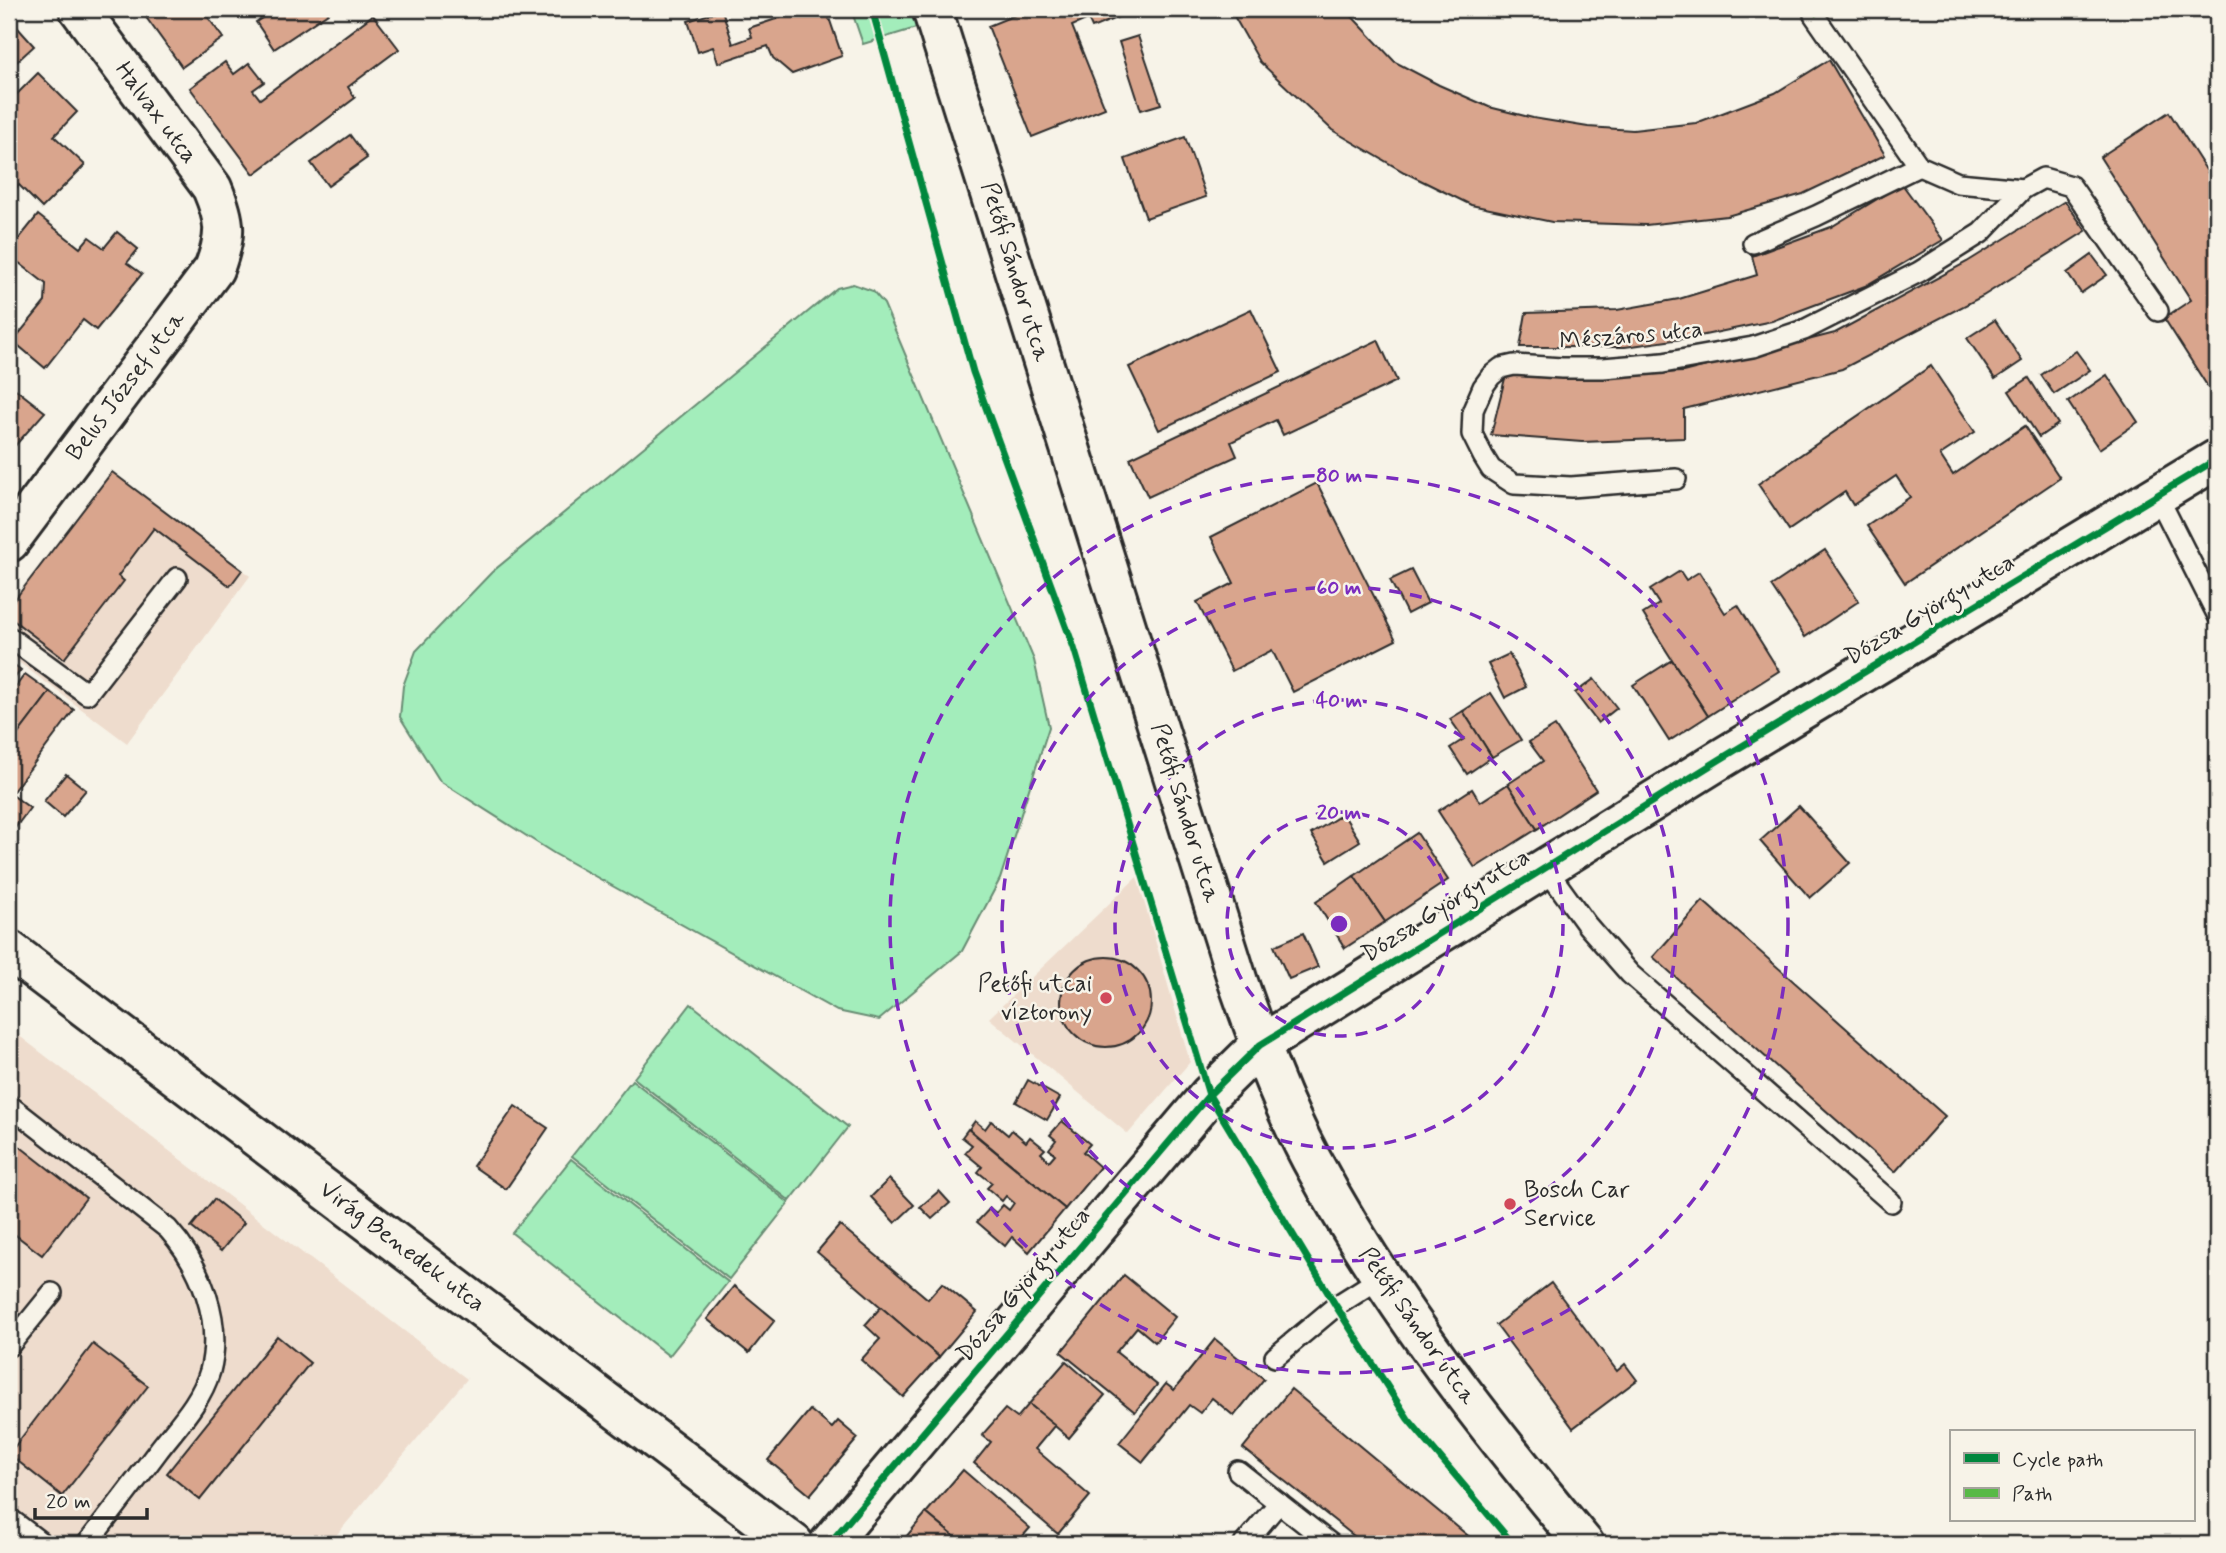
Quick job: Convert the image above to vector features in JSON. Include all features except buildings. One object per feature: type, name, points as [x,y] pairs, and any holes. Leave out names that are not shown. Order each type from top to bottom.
[{"type":"street","name":"Halvax utca","points":[[79,9],[212,188],[225,223]]},
{"type":"street","name":"Petőfi Sándor utca","points":[[932,9],[1238,982],[1278,1090],[1310,1157],[1353,1234],[1414,1326],[1471,1404],[1584,1544]]},
{"type":"street","name":"Belus József utca","points":[[9,542],[214,269],[223,244],[225,223]]},
{"type":"street","name":"Dózsa György utca","points":[[829,1544],[1209,1095],[1260,1045],[1545,867],[2217,458]]},
{"type":"street","name":"Virág Benedek utca","points":[[9,950],[794,1544]]},
{"type":"lane","points":[[1814,15],[1919,166],[1958,183],[2023,188],[2043,178],[2071,186],[2158,311]]},
{"type":"lane","points":[[1753,243],[1919,166]]},
{"type":"lane","name":"Mészáros utca","points":[[1676,479],[1571,487],[1514,484],[1491,469],[1483,456],[1472,434],[1473,410],[1483,387],[1501,368],[1514,365],[1603,368],[1663,362],[1753,347],[1804,330],[1919,272],[1981,233],[2023,188]]},
{"type":"lane","points":[[2157,495],[2217,614]]},
{"type":"lane","points":[[9,636],[87,694],[177,578]]},
{"type":"lane","points":[[1545,867],[1587,925],[1630,974],[1891,1202]]},
{"type":"lane","points":[[9,1105],[168,1229],[180,1242],[200,1276],[211,1316],[213,1345],[210,1371],[196,1403],[87,1544]]},
{"type":"lane","points":[[1275,1357],[1336,1306],[1382,1278]]},
{"type":"lane","points":[[9,1346],[52,1293]]},
{"type":"lane","points":[[1238,1471],[1331,1544]]},
{"type":"lane","points":[[1244,1544],[1279,1503]]},
{"type":"lane","points":[[9,1518],[43,1544]]},
{"type":"shaded area","points":[[112,472],[250,576],[127,743],[9,655],[9,607]]},
{"type":"shaded area","points":[[1137,877],[1190,1062],[1128,1134],[989,1018]]},
{"type":"shaded area","points":[[9,1028],[467,1379],[329,1544],[9,1544]]},
{"type":"green space","points":[[851,9],[979,9],[863,44]]},
{"type":"green space","points":[[853,284],[873,291],[884,304],[1034,660],[1049,727],[1000,879],[962,951],[879,1020],[837,1011],[555,854],[440,781],[400,717],[403,686],[416,651],[492,572],[837,288]]},
{"type":"green space","points":[[691,1004],[848,1127],[790,1201],[634,1078]]},
{"type":"green space","points":[[632,1080],[789,1203],[729,1279],[572,1156]]},
{"type":"green space","points":[[571,1159],[728,1282],[669,1356],[512,1233]]},
{"type":"marked path","points":[[1814,15],[1823,9]]},
{"type":"cycle path","points":[[872,9],[973,372],[1074,648],[1209,1095],[1336,1306],[1408,1419],[1513,1544]]},
{"type":"cycle path","points":[[829,1544],[1209,1095],[1260,1045],[1719,760],[2217,459]]},
{"type":"place","name":"Petőfi utcai víztorony","points":[[1106,998]]},
{"type":"place","name":"Bosch Car Service","points":[[1510,1204]]}]
